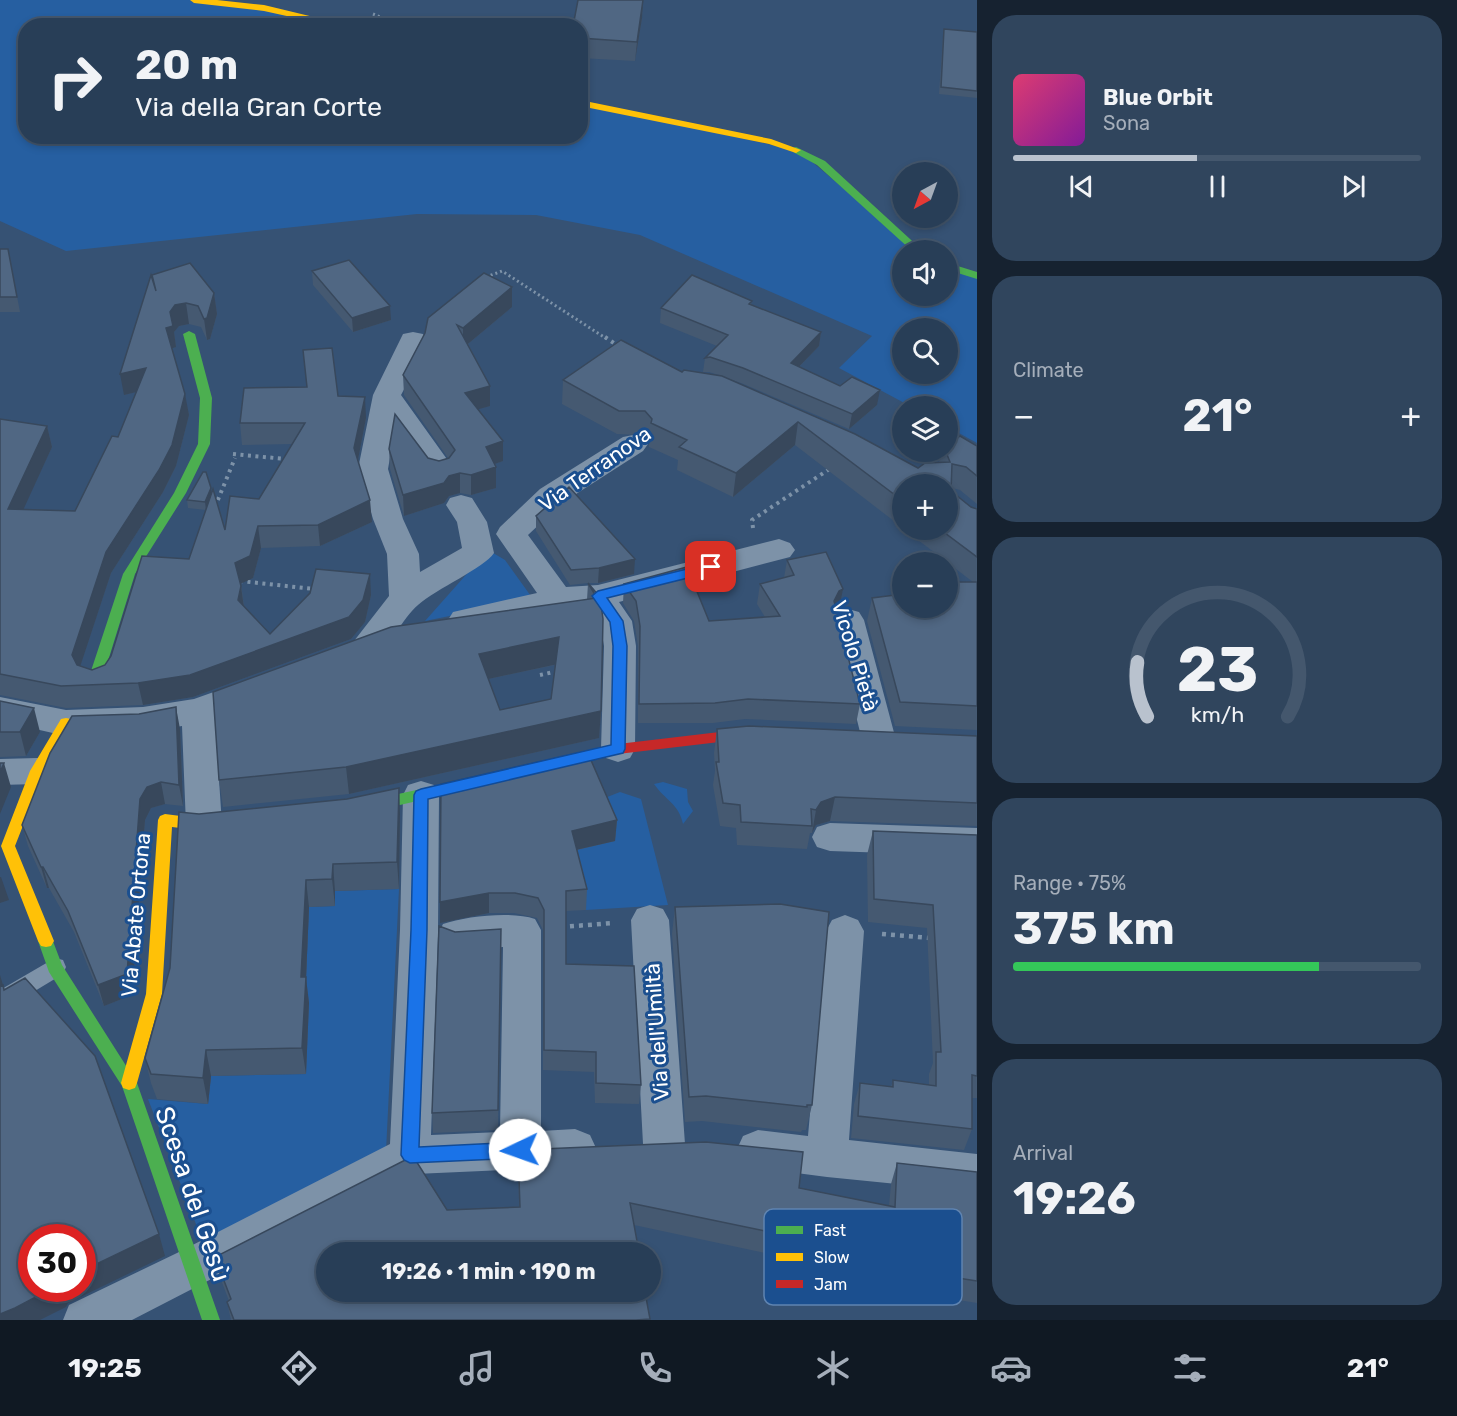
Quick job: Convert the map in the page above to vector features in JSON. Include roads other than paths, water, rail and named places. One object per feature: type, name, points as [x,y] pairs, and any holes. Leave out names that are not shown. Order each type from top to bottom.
[{"type":"street","points":[[194,0],[264,8],[310,18]]},
{"type":"street","points":[[588,105],[771,142],[799,151],[821,163],[906,240]]},
{"type":"street","points":[[958,269],[977,276]]},
{"type":"street","points":[[96,677],[129,574],[168,511],[204,444],[206,398],[189,334]]},
{"type":"street","points":[[405,598],[403,554],[387,519],[373,469],[387,395],[410,352],[413,340]]},
{"type":"street","points":[[387,395],[439,469]]},
{"type":"street","name":"Via Terranova","points":[[558,599],[511,534],[551,496],[633,444]]},
{"type":"street","points":[[461,505],[472,522],[478,553],[436,576],[405,598],[349,656],[422,630],[558,599],[598,596],[779,550]]},
{"type":"street","points":[[598,596],[616,621],[620,646],[618,749]]},
{"type":"street","name":"Vicolo Pietà","points":[[848,620],[879,740]]},
{"type":"street","points":[[0,710],[66,723],[143,720],[198,711],[286,679]]},
{"type":"street","points":[[198,711],[221,824]]},
{"type":"street","points":[[4,845],[37,771],[66,723]]},
{"type":"street","points":[[526,771],[618,749],[745,734],[778,735]]},
{"type":"street","points":[[0,772],[37,771]]},
{"type":"street","points":[[338,812],[502,776]]},
{"type":"street","points":[[410,1155],[419,930],[421,795]]},
{"type":"street","name":"Via Abate Ortona","points":[[129,1083],[154,994],[165,820],[221,824]]},
{"type":"street","points":[[830,837],[977,842]]},
{"type":"street","name":"Scesa del Gesù","points":[[4,845],[41,925],[56,968],[129,1083],[212,1320]]},
{"type":"street","name":"Via dell'Umiltà","points":[[650,920],[666,1145]]},
{"type":"street","points":[[454,935],[522,930],[520,1150]]},
{"type":"street","points":[[827,1158],[845,931]]},
{"type":"street","points":[[85,1320],[192,1268],[410,1155],[666,1145],[977,1173]]},
{"type":"lane","points":[[0,1002],[56,968]]}]
